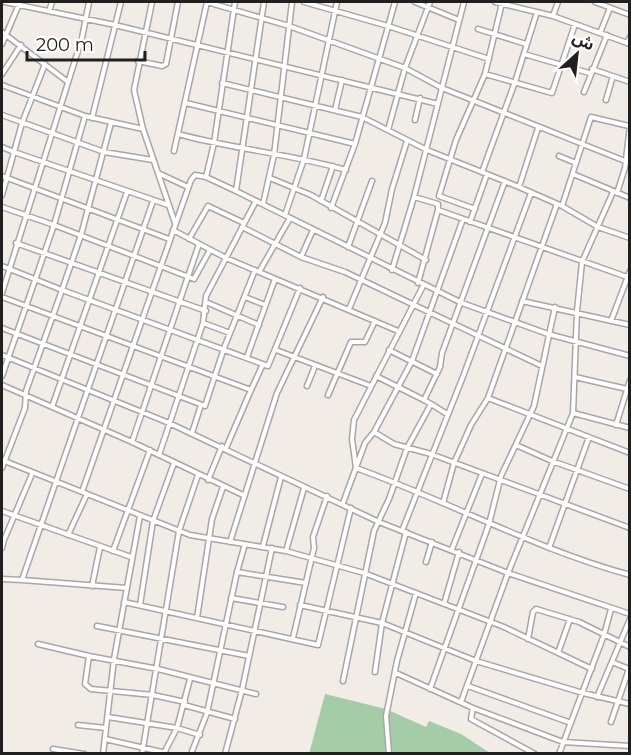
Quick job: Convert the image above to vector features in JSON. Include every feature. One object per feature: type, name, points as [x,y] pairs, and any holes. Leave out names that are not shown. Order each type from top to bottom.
[{"type":"street","points":[[5,2],[20,3],[115,25],[438,104]]},
{"type":"street","points":[[49,11],[52,2]]},
{"type":"street","points":[[88,2],[68,82],[50,133],[44,160],[16,243],[2,295],[27,307],[160,358],[252,390]]},
{"type":"street","points":[[92,118],[121,2]]},
{"type":"street","points":[[152,2],[138,61],[134,90],[143,129],[175,223]]},
{"type":"street","points":[[138,61],[164,66],[172,39],[178,2]]},
{"type":"street","points":[[174,151],[207,2],[289,26],[380,58],[405,68],[442,88],[627,162]]},
{"type":"street","points":[[206,177],[214,143],[235,2]]},
{"type":"street","points":[[236,190],[264,2]]},
{"type":"street","points":[[263,204],[274,155],[292,2]]},
{"type":"street","points":[[304,2],[489,59]]},
{"type":"street","points":[[2,328],[201,405],[207,404],[214,377],[237,315],[257,271],[275,244],[287,217],[304,159],[320,74],[337,2]]},
{"type":"street","points":[[331,208],[355,144],[395,2]]},
{"type":"street","points":[[415,2],[459,20]]},
{"type":"street","points":[[388,130],[405,68],[430,2]]},
{"type":"street","points":[[392,270],[427,150],[465,2]]},
{"type":"street","points":[[495,2],[515,4],[608,35],[628,44],[630,37]]},
{"type":"street","points":[[553,16],[558,2]]},
{"type":"street","points":[[595,2],[630,15]]},
{"type":"street","points":[[2,44],[20,3]]},
{"type":"street","points":[[418,283],[426,260],[449,159],[485,74],[502,3]]},
{"type":"street","points":[[600,33],[610,8]]},
{"type":"street","points":[[470,222],[537,12]]},
{"type":"street","points":[[485,74],[550,93],[555,89],[575,24]]},
{"type":"street","points":[[478,29],[526,44]]},
{"type":"street","points":[[2,32],[68,82]]},
{"type":"street","points":[[584,92],[608,35]]},
{"type":"street","points":[[2,74],[21,45]]},
{"type":"street","points":[[524,54],[630,82]]},
{"type":"street","points":[[2,195],[22,123],[45,64]]},
{"type":"street","points":[[606,100],[613,76]]},
{"type":"street","points":[[335,110],[342,80]]},
{"type":"street","points":[[222,83],[362,117],[407,141],[559,205],[598,227],[630,238]]},
{"type":"street","points":[[2,85],[59,108],[111,123],[143,129]]},
{"type":"street","points":[[415,120],[420,98]]},
{"type":"street","points":[[186,103],[355,144]]},
{"type":"street","points":[[2,115],[104,152],[153,160]]},
{"type":"street","points":[[2,376],[54,225],[85,116]]},
{"type":"street","points":[[443,503],[454,463],[471,425],[488,398],[541,248],[573,174],[592,116],[629,126],[627,162],[582,262],[577,311],[573,413],[507,573],[461,702]]},
{"type":"street","points":[[2,468],[25,408],[26,396],[81,235],[111,123]]},
{"type":"street","points":[[519,187],[538,128]]},
{"type":"street","points":[[178,134],[242,149],[304,159],[346,170]]},
{"type":"street","points":[[349,309],[380,235],[407,141]]},
{"type":"street","points":[[2,147],[44,160],[168,206]]},
{"type":"street","points":[[559,156],[576,163]]},
{"type":"street","points":[[321,201],[333,166]]},
{"type":"street","points":[[158,173],[188,187]]},
{"type":"street","points":[[573,174],[630,198]]},
{"type":"street","points":[[82,492],[143,320],[172,230],[188,187],[195,175],[206,177],[236,190],[423,286],[462,303],[548,334],[630,356]]},
{"type":"street","points":[[2,176],[169,239]]},
{"type":"street","points":[[270,178],[321,201],[356,223],[426,260]]},
{"type":"street","points":[[348,247],[372,181]]},
{"type":"street","points":[[424,400],[437,374],[505,181]]},
{"type":"street","points":[[52,407],[127,192]]},
{"type":"street","points":[[375,672],[382,622],[404,531],[431,454],[487,313],[531,193]]},
{"type":"street","points":[[439,196],[475,209]]},
{"type":"street","points":[[414,197],[488,229],[628,278]]},
{"type":"street","points":[[22,580],[39,524],[88,391],[153,201]]},
{"type":"street","points":[[159,455],[203,323],[206,302],[256,201]]},
{"type":"street","points":[[189,238],[208,206],[301,257],[333,266],[542,366]]},
{"type":"street","points":[[2,207],[195,279],[210,250]]},
{"type":"street","points":[[343,503],[366,441],[374,432],[412,362],[463,219]]},
{"type":"street","points":[[172,230],[226,258],[323,297],[398,331]]},
{"type":"street","points":[[301,257],[313,230]]},
{"type":"street","points":[[16,243],[72,261],[206,311]]},
{"type":"street","points":[[132,442],[199,244]]},
{"type":"street","points":[[2,266],[269,365],[300,288]]},
{"type":"street","points":[[611,321],[630,271]]},
{"type":"street","points":[[247,357],[275,279]]},
{"type":"street","points":[[356,468],[353,425],[398,331],[423,286]]},
{"type":"street","points":[[245,297],[265,305]]},
{"type":"street","points":[[231,542],[243,495],[277,393],[323,297]]},
{"type":"street","points":[[522,301],[577,311],[630,325]]},
{"type":"street","points":[[206,302],[259,325]]},
{"type":"street","points":[[430,689],[489,524],[500,481],[530,415],[555,307]]},
{"type":"street","points":[[328,395],[351,342],[365,342],[375,321]]},
{"type":"street","points":[[203,323],[230,333]]},
{"type":"street","points":[[276,350],[371,386]]},
{"type":"street","points":[[389,350],[437,374]]},
{"type":"street","points":[[2,356],[142,411],[224,447],[281,477],[343,503],[379,522],[452,549],[507,573],[630,614]]},
{"type":"street","points":[[208,480],[252,390],[262,364]]},
{"type":"street","points":[[307,386],[315,366]]},
{"type":"street","points":[[376,376],[447,414]]},
{"type":"street","points":[[574,377],[627,388]]},
{"type":"street","points":[[616,425],[630,380]]},
{"type":"street","points":[[2,385],[150,450],[243,495]]},
{"type":"street","points":[[488,398],[630,453]]},
{"type":"street","points":[[343,681],[364,573],[379,522],[407,448],[431,404]]},
{"type":"street","points":[[192,433],[201,405]]},
{"type":"street","points":[[573,413],[630,428]]},
{"type":"street","points":[[374,432],[407,448],[431,454],[630,528]]},
{"type":"street","points":[[549,548],[589,437]]},
{"type":"street","points":[[516,445],[552,461],[630,489]]},
{"type":"street","points":[[113,551],[150,450]]},
{"type":"street","points":[[3,461],[179,531],[286,551],[364,573],[489,621],[592,669]]},
{"type":"street","points":[[140,605],[153,521],[174,463]]},
{"type":"street","points":[[356,468],[419,491],[489,524],[549,548],[630,575]]},
{"type":"street","points":[[2,548],[3,539],[32,474]]},
{"type":"street","points":[[452,549],[482,474]]},
{"type":"street","points":[[142,753],[158,669],[179,531],[198,475]]},
{"type":"street","points":[[263,546],[281,477]]},
{"type":"street","points":[[197,618],[208,538],[214,511],[223,487]]},
{"type":"street","points":[[286,551],[304,488]]},
{"type":"street","points":[[68,535],[87,494]]},
{"type":"street","points":[[292,638],[312,558],[313,535],[327,496]]},
{"type":"street","points":[[124,602],[318,645],[351,508]]},
{"type":"street","points":[[2,511],[131,556]]},
{"type":"street","points":[[103,753],[114,659],[140,516]]},
{"type":"street","points":[[426,562],[432,542]]},
{"type":"street","points":[[191,753],[207,713],[231,598],[245,544]]},
{"type":"street","points":[[92,586],[100,547]]},
{"type":"street","points":[[225,753],[242,690],[272,548]]},
{"type":"street","points":[[444,604],[459,552]]},
{"type":"street","points":[[237,572],[306,584]]},
{"type":"street","points":[[2,579],[40,579],[126,588]]},
{"type":"street","points":[[389,753],[385,724],[405,632],[416,594]]},
{"type":"street","points":[[231,598],[283,607]]},
{"type":"street","points":[[300,605],[382,622],[476,661],[597,697],[630,704]]},
{"type":"street","points":[[559,753],[592,669],[611,609]]},
{"type":"street","points":[[528,639],[534,610],[570,619],[630,647]]},
{"type":"street","points":[[558,653],[570,619]]},
{"type":"street","points":[[597,697],[630,619]]},
{"type":"street","points":[[97,626],[249,656]]},
{"type":"street","points":[[38,644],[158,669],[213,685],[256,694]]},
{"type":"street","points":[[89,656],[86,686],[110,692],[153,695],[184,703],[207,713],[235,718]]},
{"type":"street","points":[[611,722],[616,701],[629,669],[612,662]]},
{"type":"street","points":[[396,674],[473,708],[563,742],[630,746]]},
{"type":"street","points":[[105,739],[165,753],[177,728],[190,679]]},
{"type":"street","points":[[468,686],[571,723]]},
{"type":"street","points":[[473,708],[471,719],[535,753]]},
{"type":"street","points":[[108,717],[147,722],[200,735]]},
{"type":"street","points":[[78,725],[106,728]]},
{"type":"street","points":[[53,749],[84,753]]},
{"type":"green space","points":[[325,694],[386,709],[426,727],[429,721],[461,734],[490,753],[309,754]]}]
